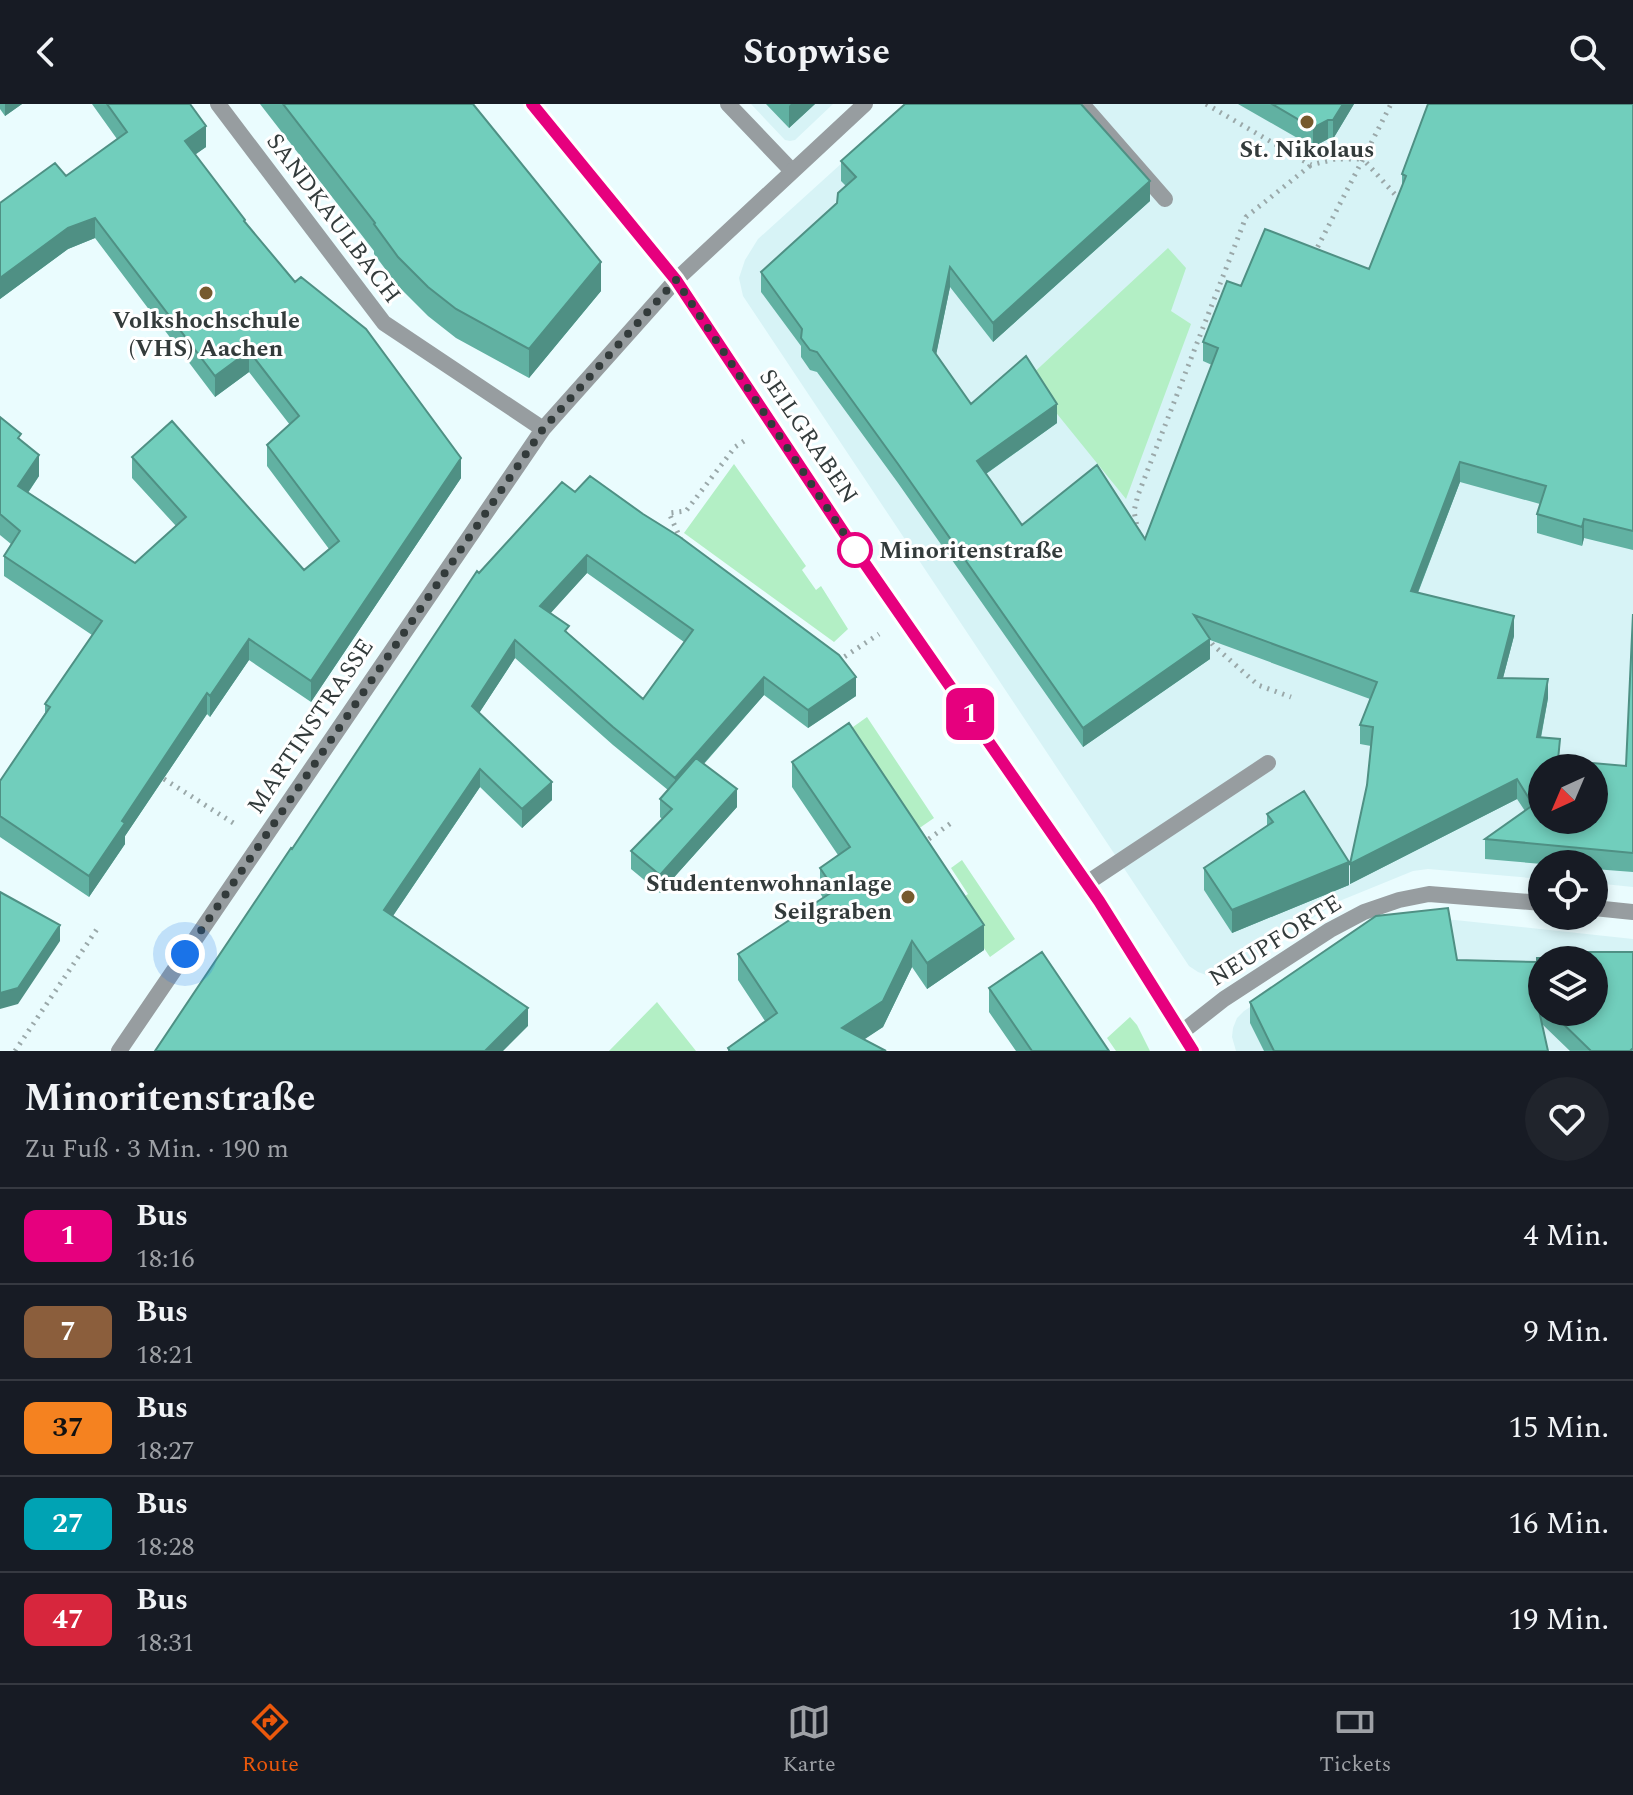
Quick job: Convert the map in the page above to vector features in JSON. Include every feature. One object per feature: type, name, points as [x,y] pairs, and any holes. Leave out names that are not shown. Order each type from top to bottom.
[{"type":"street","name":"SANDKAULBACH","points":[[218,104],[384,323],[543,429]]},
{"type":"street","name":"SEILGRABEN","points":[[532,104],[676,280],[903,618],[1087,883],[1193,1051]]},
{"type":"street","points":[[728,104],[792,171]]},
{"type":"street","points":[[543,429],[676,280],[865,104]]},
{"type":"street","points":[[1082,104],[1165,199]]},
{"type":"street","name":"MARTINSTRASSE","points":[[119,1051],[543,429]]},
{"type":"street","points":[[1087,883],[1268,763]]},
{"type":"street","name":"NEUPFORTE","points":[[1182,1032],[1224,999],[1330,930],[1364,912],[1429,894],[1528,902]]},
{"type":"street","points":[[1608,909],[1633,912]]},
{"type":"path","points":[[1206,104],[1311,165]]},
{"type":"path","points":[[1308,265],[1391,104]]},
{"type":"path","points":[[1141,541],[1134,511],[1138,495],[1246,217],[1311,165],[1335,159],[1363,159],[1406,207]]},
{"type":"path","points":[[682,542],[669,513],[686,511],[735,447],[771,423]]},
{"type":"path","points":[[829,653],[838,661],[903,618]]},
{"type":"path","points":[[1206,635],[1258,685],[1291,697]]},
{"type":"path","points":[[164,779],[261,841]]},
{"type":"path","points":[[933,851],[926,841],[951,823]]},
{"type":"path","points":[[15,1051],[97,929]]},
{"type":"shaded area","points":[[751,104],[833,104],[795,140],[790,141],[785,140]]},
{"type":"shaded area","points":[[907,104],[1633,104],[1633,887],[1608,884],[1608,850],[1528,850],[1528,878],[1428,869],[1413,871],[1337,902],[1229,973],[1209,976],[1189,966],[743,296],[739,278],[745,260],[758,239]]},
{"type":"shaded area","points":[[1417,918],[1633,939],[1633,1051],[1236,1051],[1233,1028],[1244,1011],[1357,937]]},
{"type":"green space","points":[[1168,248],[1186,268],[1171,311],[1191,324],[1126,499],[1028,378]]},
{"type":"green space","points":[[734,464],[806,566],[802,570],[816,590],[821,586],[848,629],[834,642],[684,533]]},
{"type":"green space","points":[[867,717],[934,818],[908,836],[839,737]]},
{"type":"green space","points":[[962,860],[1015,939],[990,957],[954,904],[968,894],[951,868]]},
{"type":"green space","points":[[657,1002],[696,1051],[609,1051]]},
{"type":"green space","points":[[1130,1017],[1150,1051],[1116,1051],[1107,1038]]},
{"type":"building","points":[[107,104],[190,104],[206,126],[185,141],[244,221],[295,282],[301,277],[366,329],[461,458],[311,681],[249,639],[210,696],[207,693],[89,876],[0,816],[0,781],[50,707],[45,704],[102,621],[4,556],[20,531],[0,514],[0,417],[21,434],[18,438],[39,455],[18,486],[135,563],[186,517],[132,457],[172,421],[304,570],[339,541],[267,445],[299,416],[249,351],[215,376],[95,218],[68,228],[0,278],[0,203],[55,163],[66,176],[127,132]]},
{"type":"building","points":[[283,104],[473,104],[601,262],[529,349],[456,309],[428,287],[398,257]]},
{"type":"building","points":[[905,104],[1081,104],[1150,181],[993,323],[950,267],[933,350],[971,404],[1026,356],[1057,404],[977,461],[1022,525],[1097,465],[1145,539],[1218,348],[1203,342],[1227,281],[1241,286],[1265,229],[1369,269],[1406,176],[1402,174],[1428,104],[1633,104],[1633,531],[1584,519],[1582,527],[1537,514],[1546,486],[1460,462],[1411,591],[1514,616],[1498,678],[1548,679],[1537,737],[1560,739],[1559,754],[1528,754],[1528,797],[1517,779],[1350,864],[1367,785],[1373,727],[1360,725],[1377,682],[1194,615],[1210,639],[1083,728],[898,464],[817,352],[810,350],[801,338],[802,329],[761,272],[837,203],[838,193],[856,177],[841,161]]},
{"type":"building","points":[[1272,104],[1343,104],[1333,120],[1313,128]]},
{"type":"building","points":[[590,476],[680,537],[839,655],[856,677],[808,710],[764,677],[675,778],[515,640],[472,706],[552,782],[522,809],[480,769],[384,910],[528,1008],[485,1051],[155,1051],[477,571],[479,573],[562,482],[575,492]],"holes":[[[587,555],[693,630],[643,699],[565,631],[569,626],[540,606]]]},
{"type":"building","points":[[1633,614],[1633,853],[1485,839],[1528,809],[1528,834],[1608,834],[1608,764],[1626,766]]},
{"type":"building","name":"Studentenwohnanlage Seilgraben","points":[[849,723],[984,925],[927,963],[912,941],[883,1001],[842,1028],[886,1051],[730,1051],[728,1048],[777,1013],[738,954],[835,890],[820,868],[850,847],[792,762]]},
{"type":"building","points":[[696,758],[737,789],[660,875],[631,851],[672,809],[660,799]]},
{"type":"building","points":[[1304,791],[1349,862],[1232,910],[1204,868],[1273,822],[1267,814]]},
{"type":"building","points":[[0,892],[60,925],[18,988],[0,993]]},
{"type":"building","points":[[1448,908],[1457,960],[1528,962],[1528,1026],[1542,1026],[1548,1051],[1274,1051],[1250,1002],[1376,916]]},
{"type":"building","points":[[1042,952],[1109,1051],[1032,1051],[989,988]]},
{"type":"building","points":[[1608,952],[1633,952],[1633,1048],[1630,1051],[1591,1051],[1565,1026],[1608,1026]]},
{"type":"bus line","name":"1","points":[[532,104],[676,280],[852,545],[1099,901],[1193,1051]]},
{"type":"place","name":"St. Nikolaus","points":[[1307,122]]},
{"type":"place","name":"Volkshochschule (VHS) Aachen","points":[[206,293]]},
{"type":"place","name":"Minoritenstraße","points":[[855,550]]},
{"type":"place","name":"Studentenwohnanlage Seilgraben","points":[[908,897]]},
{"type":"route","points":[[185,954],[543,429],[676,280],[855,550]]}]
